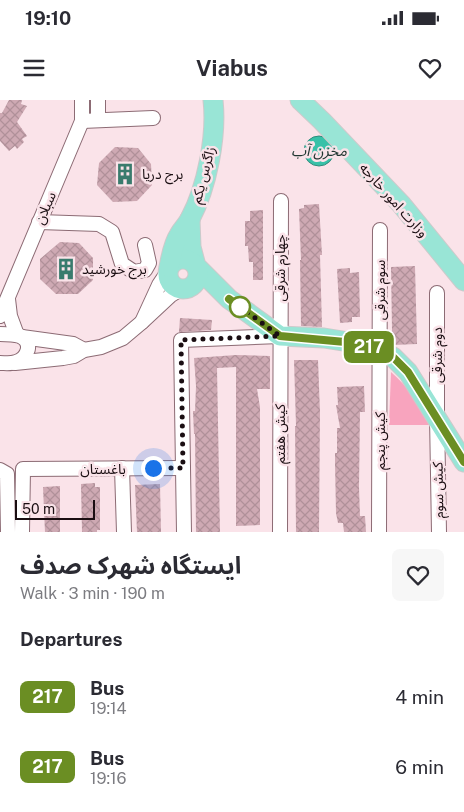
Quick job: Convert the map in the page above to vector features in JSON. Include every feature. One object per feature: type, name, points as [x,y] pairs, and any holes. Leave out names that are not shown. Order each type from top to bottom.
[{"type":"main road","name":"زاگرس یکم","points":[[168,270],[178,236],[190,219],[211,158],[214,132],[213,100]]},
{"type":"main road","name":"وزارت امور خارجه","points":[[300,100],[401,204],[464,282]]},
{"type":"main road","name":"وزارت امور خارجه","points":[[305,100],[322,121]]},
{"type":"main road","name":"زاگرس یکم","points":[[190,219],[191,247],[196,266]]},
{"type":"main road","points":[[229,299],[184,289],[171,284],[168,270],[172,263],[182,258],[193,262],[229,299],[280,336],[356,343],[380,350],[393,357],[408,372],[464,462]]},
{"type":"main road","points":[[184,289],[196,282],[198,272],[196,266]]},
{"type":"street","name":"سبلان","points":[[0,316],[82,121],[82,100]]},
{"type":"street","points":[[98,100],[98,120]]},
{"type":"street","points":[[82,121],[153,118]]},
{"type":"street","name":"چهارم شرقی","points":[[280,336],[281,201]]},
{"type":"street","points":[[39,222],[99,224],[112,232],[122,264],[134,272],[145,270],[149,263],[145,245]]},
{"type":"street","name":"سوم شرقی","points":[[380,230],[380,350]]},
{"type":"street","points":[[142,322],[168,270]]},
{"type":"street","points":[[0,363],[16,363],[74,356],[84,350],[123,338],[171,295],[184,289]]},
{"type":"street","name":"دوم شرقی","points":[[437,293],[437,417]]},
{"type":"street","points":[[8,296],[10,316],[20,336],[29,346],[28,353],[16,363]]},
{"type":"street","points":[[0,334],[73,344],[84,350]]},
{"type":"street","points":[[184,532],[181,340],[280,336]]},
{"type":"street","name":"کیش هفتم","points":[[280,336],[280,532]]},
{"type":"street","name":"کیش پنجم","points":[[379,532],[380,350]]},
{"type":"street","name":"کیش سوم","points":[[437,417],[439,532]]},
{"type":"street","points":[[122,468],[124,532]]},
{"type":"street","name":"باغستان","points":[[22,532],[23,469],[183,468]]},
{"type":"street","points":[[0,470],[7,474],[8,532]]},
{"type":"shaded area","points":[[391,372],[413,396],[429,425],[389,425]]},
{"type":"water","name":"مخزن آب","points":[[319,136],[330,140],[334,151],[330,162],[319,166],[308,162],[304,151],[308,140]]},
{"type":"building","points":[[9,100],[22,100],[21,104],[27,106],[17,122],[27,136],[22,139],[24,142],[17,149],[15,146],[9,151],[0,141],[0,113],[2,113]]},
{"type":"building","name":"برج دریا","points":[[115,147],[138,148],[151,164],[152,185],[137,201],[113,202],[97,185],[99,163]]},
{"type":"building","points":[[319,204],[322,255],[320,255],[322,327],[301,326],[299,209],[304,208],[304,205]]},
{"type":"building","points":[[263,210],[263,280],[253,280],[253,262],[249,262],[248,246],[245,246],[245,221],[250,221],[250,211]]},
{"type":"building","name":"برج خورشید","points":[[60,242],[79,243],[93,258],[93,280],[78,294],[56,294],[40,279],[40,259]]},
{"type":"building","points":[[415,266],[417,344],[394,345],[391,267]]},
{"type":"building","points":[[350,268],[350,273],[359,272],[360,317],[352,317],[352,322],[340,323],[337,269]]},
{"type":"building","points":[[180,318],[212,320],[211,330],[179,332]]},
{"type":"building","points":[[236,355],[270,356],[270,389],[257,389],[260,407],[260,525],[236,526],[236,367],[217,368],[220,532],[196,532],[193,411],[195,411],[196,386],[194,358]]},
{"type":"building","points":[[294,360],[318,360],[320,412],[319,532],[296,532]]},
{"type":"building","points":[[364,386],[365,412],[360,412],[359,487],[360,516],[365,516],[366,532],[344,532],[343,523],[338,523],[336,513],[335,453],[337,453],[337,428],[340,428],[336,405],[338,405],[337,387]]},
{"type":"building","points":[[95,483],[95,487],[100,487],[100,530],[97,530],[97,532],[82,532],[81,484]]},
{"type":"building","points":[[160,484],[161,532],[137,532],[135,485]]},
{"type":"building","points":[[60,486],[60,532],[45,532],[43,487]]},
{"type":"bus line","name":"217","points":[[229,299],[280,336],[324,338],[356,343],[380,350],[393,357],[408,372],[464,462]]},
{"type":"place","name":"برج دریا","points":[[125,174]]},
{"type":"place","name":"برج خورشید","points":[[66,269]]},
{"type":"route","points":[[153,468],[183,468],[181,340],[280,336],[240,307]]}]
